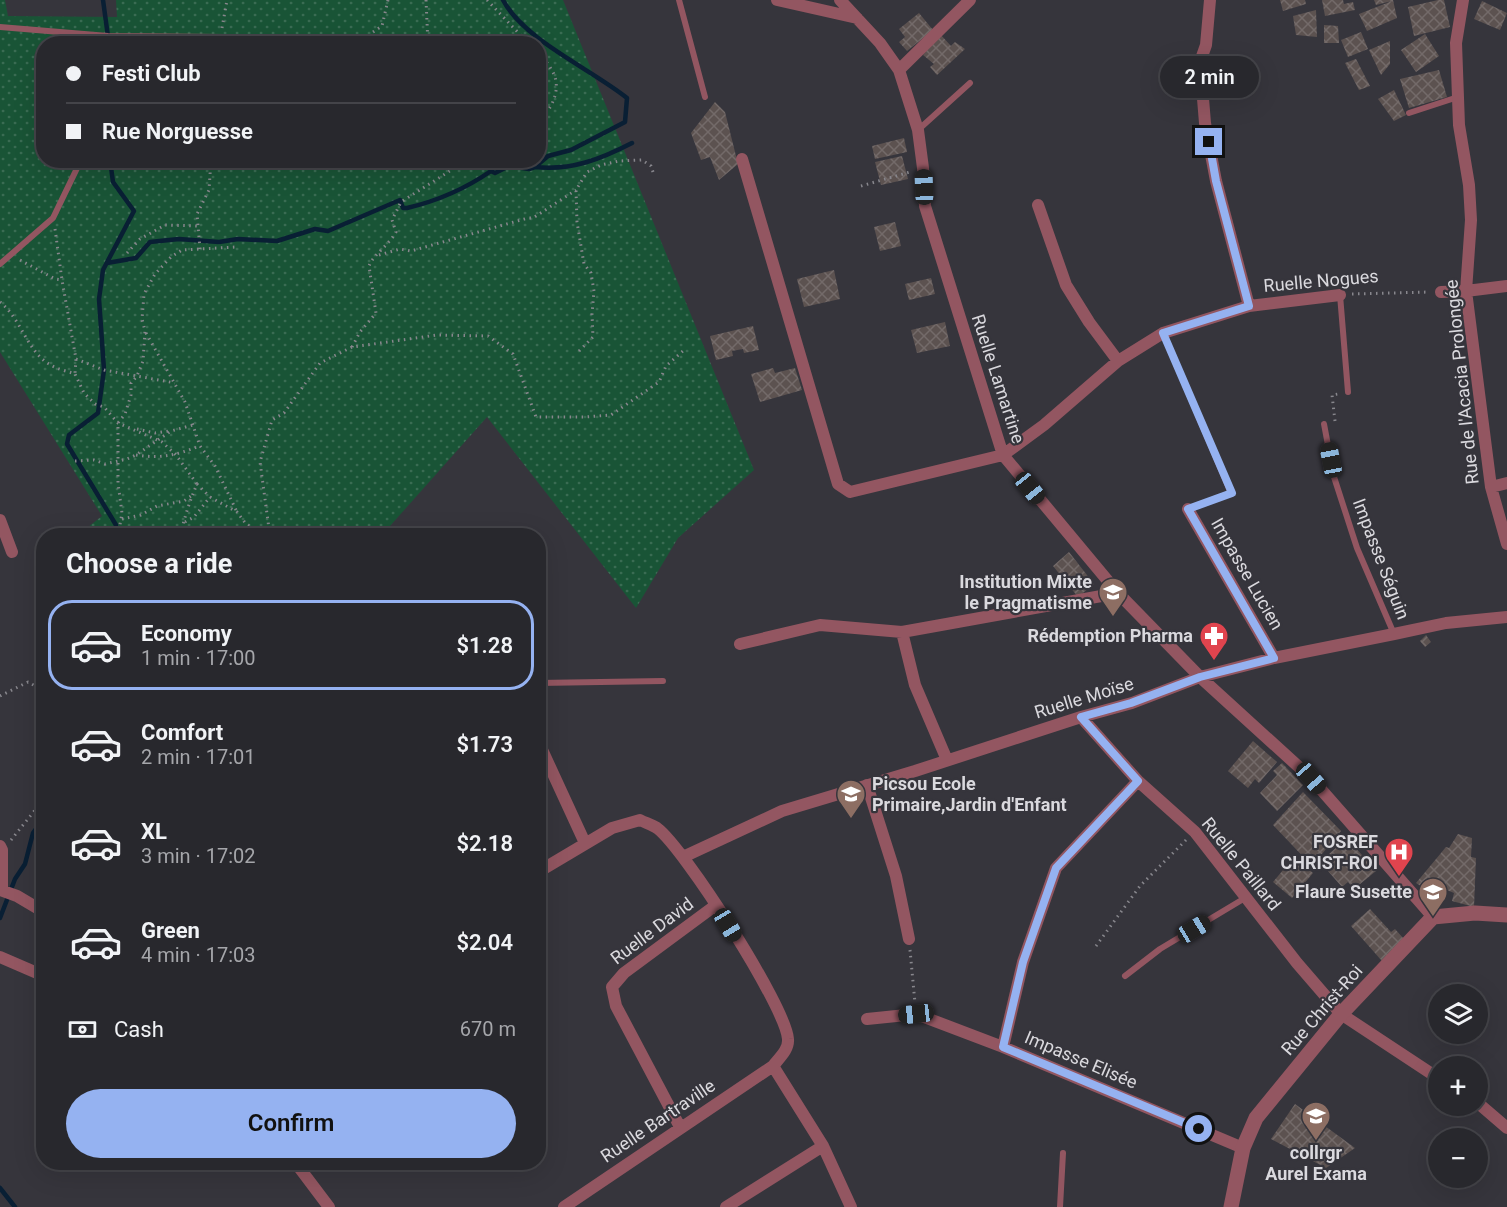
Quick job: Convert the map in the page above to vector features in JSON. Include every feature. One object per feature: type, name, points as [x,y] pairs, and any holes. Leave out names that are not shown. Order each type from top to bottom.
[{"type":"street","points":[[777,0],[858,18]]},
{"type":"street","name":"Ruelle Lamartine","points":[[840,0],[858,18],[899,70],[918,130],[925,206],[1003,455],[1118,593],[1200,677],[1311,778],[1433,917]]},
{"type":"street","points":[[899,70],[970,0]]},
{"type":"street","points":[[1210,0],[1206,45],[1200,62],[1205,123],[1216,181],[1249,306]]},
{"type":"street","name":"Rue de l'Acacia Prolongée","points":[[1463,0],[1456,43],[1460,125],[1469,185],[1471,220],[1466,291],[1491,487],[1507,544]]},
{"type":"street","points":[[742,159],[838,484],[850,492],[1003,455]]},
{"type":"street","points":[[1038,205],[1066,285],[1089,322],[1118,361]]},
{"type":"street","points":[[1441,292],[1507,286]]},
{"type":"street","name":"Ruelle Nogues","points":[[1003,455],[1044,425],[1118,361],[1163,333],[1249,306],[1340,295]]},
{"type":"street","points":[[1491,487],[1507,483]]},
{"type":"street","name":"Impasse Lucien","points":[[1188,509],[1274,658]]},
{"type":"street","points":[[0,520],[12,552]]},
{"type":"street","points":[[740,644],[820,625],[902,632],[1118,593]]},
{"type":"street","name":"Ruelle Moïse","points":[[683,857],[782,811],[1131,703],[1200,677],[1274,658],[1394,633],[1446,623],[1507,617]]},
{"type":"street","points":[[902,632],[915,685],[947,760]]},
{"type":"street","name":"Ruelle Paillard","points":[[1081,717],[1138,781],[1195,832],[1245,898],[1341,1014],[1428,1071]]},
{"type":"street","points":[[546,758],[585,843]]},
{"type":"street","points":[[1003,1047],[1023,962],[1056,868],[1138,781]]},
{"type":"street","points":[[867,785],[896,876],[909,939]]},
{"type":"street","points":[[546,867],[612,828],[640,820],[658,829],[683,857],[716,905],[776,1004],[789,1041],[785,1052],[772,1066],[823,1146],[851,1207]]},
{"type":"street","points":[[1,848],[6,892],[36,908]]},
{"type":"street","name":"Ruelle David","points":[[680,1127],[616,1006],[612,987],[624,973],[716,905]]},
{"type":"street","points":[[1433,917],[1475,913],[1507,915]]},
{"type":"street","name":"Rue Christ-Roi","points":[[1231,1207],[1243,1148],[1256,1118],[1341,1014],[1433,917]]},
{"type":"street","points":[[0,957],[36,973]]},
{"type":"street","name":"Impasse Elisée","points":[[867,1019],[916,1014],[1003,1047],[1243,1148]]},
{"type":"street","name":"Ruelle Bartraville","points":[[564,1207],[578,1203],[680,1127],[772,1066]]},
{"type":"street","points":[[1488,1112],[1507,1128]]},
{"type":"street","points":[[726,1207],[823,1146]]},
{"type":"street","points":[[301,1170],[329,1207]]},
{"type":"street","points":[[747,1194],[753,1207]]},
{"type":"lane","points":[[680,0],[705,97]]},
{"type":"lane","points":[[0,27],[69,34],[170,36]]},
{"type":"lane","points":[[918,130],[970,83]]},
{"type":"lane","points":[[1409,113],[1458,97]]},
{"type":"lane","points":[[0,264],[53,218],[77,168]]},
{"type":"lane","points":[[1340,295],[1348,392]]},
{"type":"lane","points":[[1163,333],[1232,493],[1188,509]]},
{"type":"lane","name":"Impasse Séguin","points":[[1324,424],[1334,477],[1357,548],[1394,633]]},
{"type":"lane","points":[[546,683],[663,681]]},
{"type":"lane","points":[[1125,976],[1160,949],[1245,898]]},
{"type":"lane","points":[[1060,1207],[1063,1153]]},
{"type":"path","points":[[220,36],[228,0]]},
{"type":"path","points":[[368,36],[382,26],[388,0]]},
{"type":"path","points":[[426,0],[428,36]]},
{"type":"path","points":[[487,0],[521,36]]},
{"type":"path","points":[[546,63],[553,71],[556,94],[546,115]]},
{"type":"path","points":[[378,255],[399,249],[411,250],[533,218],[576,190],[587,172],[601,165],[642,160],[651,166],[654,175]]},
{"type":"path","points":[[200,249],[197,214],[209,190],[210,168]]},
{"type":"path","points":[[352,347],[360,332],[376,313],[369,266],[371,261],[390,244],[396,232],[392,220],[401,202],[454,168]]},
{"type":"path","points":[[861,186],[923,168]]},
{"type":"path","points":[[576,190],[584,264],[591,273],[594,291],[593,337],[579,351]]},
{"type":"path","points":[[53,218],[76,359],[75,374],[84,393],[95,404],[104,407],[118,423],[159,440],[176,455],[197,484],[210,497],[237,512]]},
{"type":"path","points":[[127,253],[140,239],[165,225],[199,226]]},
{"type":"path","points":[[236,247],[182,250],[171,257],[155,274],[144,294],[142,319],[146,331],[175,383],[200,446],[215,466],[237,512],[246,524],[253,528]]},
{"type":"path","points":[[9,255],[62,280]]},
{"type":"path","name":"Ruelle Nogues","points":[[1340,295],[1441,292]]},
{"type":"path","points":[[0,302],[21,325],[25,339],[48,364],[75,374]]},
{"type":"path","points":[[119,528],[122,513],[118,483],[118,423],[125,414],[131,396],[131,383],[143,362],[146,331]]},
{"type":"path","points":[[269,528],[260,462],[272,420],[284,413],[320,363],[352,347],[437,335],[488,336],[513,354],[536,417],[611,415],[659,382],[666,366],[683,351]]},
{"type":"path","points":[[76,359],[104,370],[175,383]]},
{"type":"path","points":[[1324,424],[1335,423],[1332,395],[1348,392]]},
{"type":"path","points":[[132,428],[155,433],[193,425]]},
{"type":"path","points":[[75,460],[94,460],[105,464],[136,455],[171,431]]},
{"type":"path","points":[[136,455],[154,458],[176,455],[200,446]]},
{"type":"path","points":[[183,528],[185,510],[197,484]]},
{"type":"path","points":[[121,519],[141,515],[157,506],[184,501],[193,495]]},
{"type":"path","points":[[185,522],[194,517],[210,497]]},
{"type":"path","points":[[0,696],[28,682],[36,686]]},
{"type":"path","points":[[1,848],[36,809]]},
{"type":"path","points":[[1096,946],[1140,886],[1195,832]]},
{"type":"path","points":[[909,939],[916,1014]]},
{"type":"green space","points":[[0,0],[5,0],[8,16],[117,17],[116,0],[563,0],[754,470],[678,538],[636,608],[487,417],[388,528],[87,528],[102,516],[0,352]]},
{"type":"building","points":[[1280,0],[1305,0],[1306,4],[1283,11]]},
{"type":"building","points":[[1322,0],[1343,0],[1344,4],[1353,2],[1355,10],[1325,16]]},
{"type":"building","points":[[1374,0],[1393,0],[1397,18],[1367,31],[1359,14],[1392,1],[1376,5]]},
{"type":"building","points":[[1444,0],[1450,27],[1414,36],[1408,7]]},
{"type":"building","points":[[1482,1],[1507,13],[1500,30],[1474,19]]},
{"type":"building","points":[[1316,10],[1317,37],[1296,35],[1293,16]]},
{"type":"building","points":[[919,13],[933,30],[907,51],[899,42],[905,37],[899,29]]},
{"type":"building","points":[[1324,25],[1338,26],[1339,43],[1324,43]]},
{"type":"building","points":[[1361,32],[1368,49],[1348,57],[1341,40]]},
{"type":"building","points":[[940,34],[951,46],[955,42],[965,49],[937,75],[930,67],[934,64],[923,55]]},
{"type":"building","points":[[1425,34],[1439,56],[1416,72],[1401,50]]},
{"type":"building","points":[[1390,41],[1390,64],[1381,75],[1369,50]]},
{"type":"building","points":[[1356,59],[1370,86],[1359,90],[1345,63]]},
{"type":"building","points":[[1439,70],[1447,97],[1409,108],[1400,79]]},
{"type":"building","points":[[1394,90],[1406,115],[1394,121],[1378,99]]},
{"type":"building","points":[[715,102],[725,112],[738,164],[719,180],[710,157],[701,160],[691,133]]},
{"type":"building","points":[[904,138],[907,152],[875,159],[872,146]]},
{"type":"building","points":[[902,156],[908,179],[881,185],[875,162]]},
{"type":"building","points":[[895,222],[901,246],[880,251],[874,227]]},
{"type":"building","points":[[834,270],[840,299],[804,307],[797,279]]},
{"type":"building","points":[[931,278],[935,294],[909,300],[905,284]]},
{"type":"building","points":[[945,322],[950,346],[917,353],[911,330]]},
{"type":"building","points":[[753,326],[759,350],[744,353],[743,349],[732,351],[733,356],[716,360],[710,336]]},
{"type":"building","points":[[773,368],[775,373],[795,368],[802,390],[760,402],[751,374]]},
{"type":"building","points":[[1069,552],[1094,584],[1078,597],[1053,566]]},
{"type":"building","points":[[1426,635],[1431,642],[1425,647],[1420,641]]},
{"type":"building","points":[[1253,741],[1277,762],[1259,783],[1255,779],[1248,788],[1228,771]]},
{"type":"building","points":[[1282,763],[1303,785],[1277,811],[1260,793],[1277,775],[1273,771]]},
{"type":"building","points":[[1303,792],[1341,831],[1312,866],[1273,825]]},
{"type":"building","points":[[1458,834],[1472,838],[1471,857],[1476,858],[1474,907],[1452,901],[1454,893],[1437,886],[1433,894],[1416,883],[1446,847],[1449,848]]},
{"type":"building","points":[[1347,838],[1376,871],[1354,889],[1348,882],[1342,887],[1320,862]]},
{"type":"building","points":[[1294,857],[1313,873],[1292,898],[1273,882]]},
{"type":"building","points":[[1370,909],[1391,932],[1395,929],[1404,939],[1382,961],[1351,926]]},
{"type":"building","points":[[1295,1104],[1355,1148],[1326,1168],[1271,1139]]},
{"type":"waterway","points":[[103,0],[108,36]]},
{"type":"waterway","points":[[503,0],[513,15],[536,36]]},
{"type":"waterway","points":[[546,44],[627,98],[625,122],[571,150],[546,158]]},
{"type":"waterway","points":[[546,168],[585,162],[632,143]]},
{"type":"waterway","points":[[111,168],[113,182],[134,211],[103,270],[99,299],[104,370],[98,413],[69,435],[67,444],[116,528]]},
{"type":"waterway","points":[[107,263],[136,258],[150,242],[179,239],[219,242],[238,239],[277,241],[315,229],[328,231],[400,200],[403,208],[429,202],[461,189],[491,171],[495,173],[505,168]]},
{"type":"waterway","points":[[522,168],[532,168]]},
{"type":"waterway","points":[[0,918],[15,879],[25,864],[36,829]]},
{"type":"waterway","points":[[0,1188],[15,1207]]},
{"type":"place","name":"Institution Mixte le Pragmatisme","points":[[1113,618]]},
{"type":"place","name":"Rédemption Pharma","points":[[1214,662]]},
{"type":"place","name":"Picsou Ecole Primaire,Jardin d'Enfant","points":[[851,820]]},
{"type":"place","name":"FOSREF CHRIST-ROI","points":[[1399,878]]},
{"type":"place","name":"Flaure Susette","points":[[1433,918]]},
{"type":"place","name":"collrgr Aurel Exama","points":[[1316,1142]]},
{"type":"route","points":[[1199,1129],[1003,1047],[1023,962],[1056,868],[1138,781],[1081,717],[1131,703],[1200,677],[1274,658],[1188,509],[1232,493],[1163,333],[1249,306],[1216,181],[1209,142]]}]
